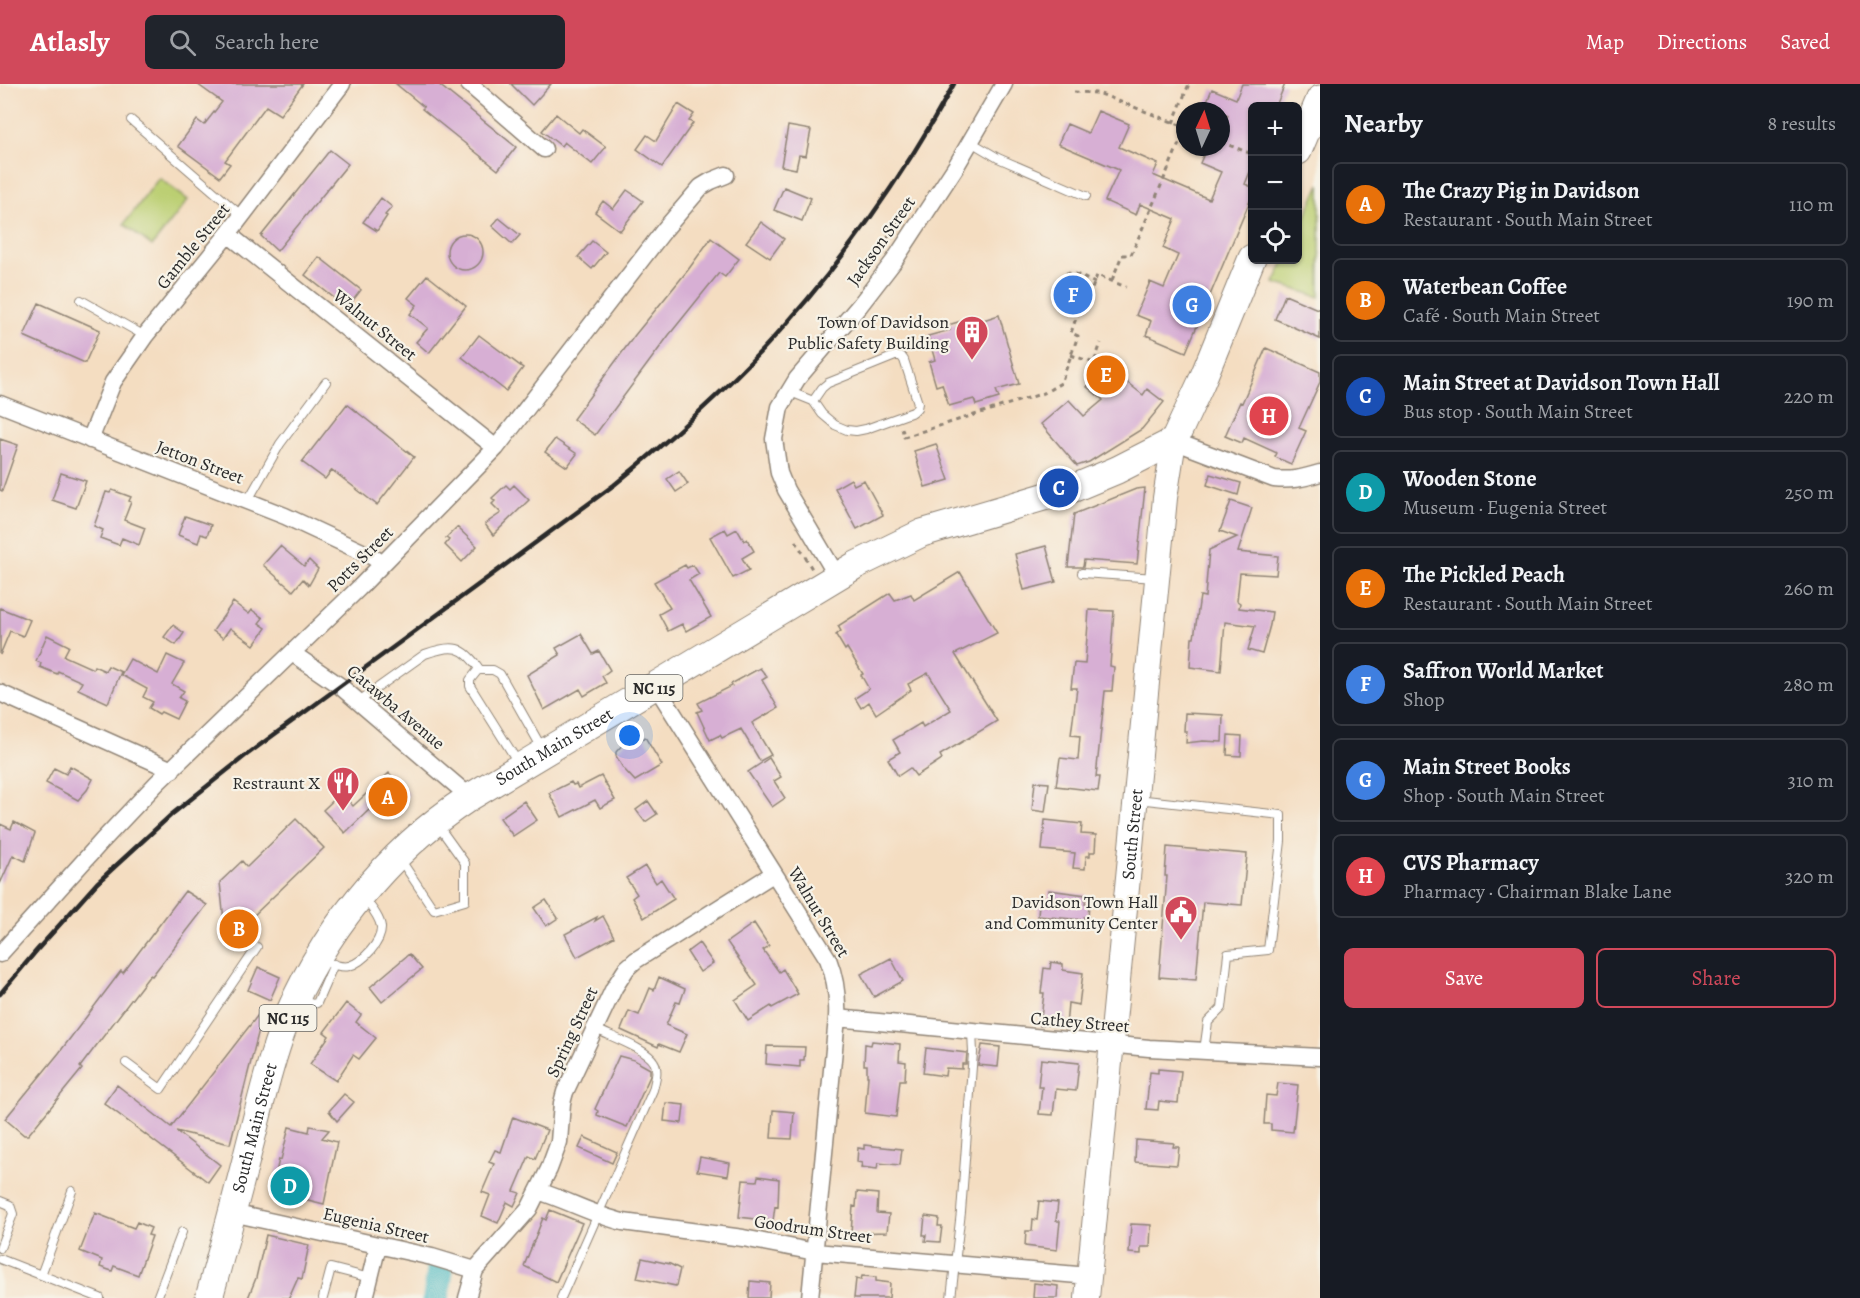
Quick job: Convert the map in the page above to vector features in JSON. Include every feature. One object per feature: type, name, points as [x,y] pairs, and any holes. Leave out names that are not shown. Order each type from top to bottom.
[{"type":"main road","points":[[1302,144],[1317,116]]},
{"type":"main road","points":[[1174,441],[1201,383],[1250,264]]},
{"type":"main road","name":"South Main Street","points":[[213,1295],[268,1076],[282,1030],[297,998],[326,962],[336,929],[362,895],[398,856],[447,812],[837,576],[900,542],[922,533],[1074,488],[1148,456],[1174,441]]},
{"type":"street","name":"Gamble Street","points":[[90,440],[113,381],[145,336],[228,234],[342,84]]},
{"type":"street","points":[[469,84],[544,149]]},
{"type":"street","name":"Jackson Street","points":[[837,576],[786,490],[775,459],[775,426],[780,407],[788,391],[894,261],[1004,84]]},
{"type":"street","name":"Potts Street","points":[[0,954],[102,841],[496,448],[658,238],[701,187],[711,180],[726,175]]},
{"type":"street","name":"Walnut Street","points":[[228,234],[496,448]]},
{"type":"street","name":"Jetton Street","points":[[0,404],[247,502],[328,536],[373,557],[382,564]]},
{"type":"street","points":[[1174,441],[1274,479],[1287,481],[1303,479],[1320,473]]},
{"type":"street","name":"South Street","points":[[1088,1287],[1166,498],[1174,441]]},
{"type":"street","name":"Catawba Avenue","points":[[292,653],[322,672],[359,701],[470,797]]},
{"type":"street","name":"Walnut Street","points":[[656,687],[828,959],[836,984],[837,1018],[810,1298]]},
{"type":"street","points":[[0,693],[172,770]]},
{"type":"street","name":"Spring Street","points":[[467,1298],[475,1270],[530,1209],[559,1142],[565,1092],[614,988],[627,968],[773,873]]},
{"type":"street","name":"Cathey Street","points":[[837,1018],[1112,1045],[1320,1057]]},
{"type":"street","name":"Goodrum Street","points":[[538,1191],[623,1222],[743,1238],[815,1251],[954,1264],[1088,1287]]},
{"type":"street","name":"Eugenia Street","points":[[232,1213],[378,1245],[475,1270]]},
{"type":"street","points":[[365,1298],[378,1245]]},
{"type":"lane","points":[[131,120],[242,216]]},
{"type":"lane","points":[[970,142],[999,158],[1086,196]]},
{"type":"lane","points":[[81,300],[145,336]]},
{"type":"lane","points":[[788,391],[813,400],[822,414],[835,425],[856,431],[913,412],[918,403],[901,356],[895,356],[838,377],[822,388],[813,400]]},
{"type":"lane","points":[[247,502],[280,444],[326,382]]},
{"type":"lane","points":[[1082,573],[1158,578]]},
{"type":"lane","points":[[359,701],[424,654],[436,650],[456,648],[464,651],[470,655],[480,670]]},
{"type":"lane","points":[[521,767],[470,686],[471,680],[480,670],[493,670],[500,674],[544,753]]},
{"type":"lane","points":[[1137,799],[1281,815],[1281,840],[1268,950],[1228,954],[1222,1008],[1208,1022],[1204,1051]]},
{"type":"lane","points":[[398,856],[434,910],[465,901],[465,863],[436,822]]},
{"type":"lane","points":[[326,962],[351,966],[367,955],[380,934],[380,921],[362,895]]},
{"type":"lane","points":[[126,1063],[161,1089],[257,947]]},
{"type":"lane","points":[[561,1298],[653,1090],[657,1071],[655,1062],[648,1055],[596,1029]]},
{"type":"lane","points":[[951,1298],[961,1212],[973,1053],[972,1031]]},
{"type":"lane","points":[[41,1275],[72,1191]]},
{"type":"lane","points":[[0,1202],[10,1205],[13,1214],[0,1248]]},
{"type":"lane","points":[[157,1298],[182,1232]]},
{"type":"lane","points":[[0,1259],[100,1298]]},
{"type":"lane","points":[[323,1298],[331,1268],[370,1278]]},
{"type":"path","points":[[1173,123],[1188,84]]},
{"type":"path","points":[[1074,92],[1098,93],[1176,124]]},
{"type":"path","points":[[1230,145],[1248,152]]},
{"type":"path","points":[[1112,280],[1122,255],[1131,255],[1176,149]]},
{"type":"path","points":[[1066,273],[1076,274],[1095,283]]},
{"type":"path","points":[[899,417],[904,437],[1044,393],[1061,383],[1078,336],[1071,333],[1078,309],[1084,311],[1097,275],[1126,287]]},
{"type":"path","points":[[1071,355],[1094,363],[1101,343]]},
{"type":"green space","points":[[159,178],[188,200],[152,246],[124,224]]},
{"type":"green space","points":[[1320,184],[1320,297],[1274,283],[1283,264],[1302,264],[1302,224]]},
{"type":"building","points":[[197,84],[303,84],[280,115],[266,106],[225,161],[230,164],[220,177],[178,146],[197,120],[204,125],[222,102]]},
{"type":"building","points":[[396,84],[438,84],[516,147],[498,170],[422,109],[424,107]]},
{"type":"building","points":[[511,84],[551,84],[532,105]]},
{"type":"building","points":[[1242,84],[1285,84],[1278,102],[1248,102],[1248,177],[1245,184],[1248,185],[1248,205],[1186,352],[1146,335],[1151,321],[1136,315],[1150,282],[1164,288],[1178,255],[1163,248],[1175,219],[1140,204],[1136,215],[1105,201],[1119,170],[1058,144],[1067,124],[1088,133],[1098,111],[1129,124],[1119,147],[1158,164],[1153,175],[1209,199],[1221,172],[1200,163],[1203,156],[1230,156],[1230,102],[1207,102],[1212,89],[1236,99]]},
{"type":"building","points":[[678,104],[694,114],[689,121],[693,123],[662,167],[637,149],[647,135],[656,141]]},
{"type":"building","points":[[556,114],[579,133],[582,129],[606,147],[592,164],[564,142],[561,146],[542,131]]},
{"type":"building","points":[[788,126],[811,130],[806,156],[799,155],[796,169],[781,166]]},
{"type":"building","points":[[330,150],[348,164],[277,251],[261,236]]},
{"type":"building","points":[[784,187],[811,198],[802,221],[774,210]]},
{"type":"building","points":[[627,190],[643,201],[620,231],[595,212],[603,201],[613,209]]},
{"type":"building","points":[[381,198],[392,207],[377,231],[363,222]]},
{"type":"building","points":[[499,218],[520,235],[512,244],[492,226]]},
{"type":"building","points":[[761,222],[784,239],[770,258],[746,242]]},
{"type":"building","points":[[465,234],[477,240],[483,252],[477,264],[465,270],[453,264],[447,252],[453,240]]},
{"type":"building","points":[[711,238],[739,259],[725,277],[719,273],[669,335],[595,435],[573,419]]},
{"type":"building","points":[[592,241],[606,252],[592,269],[578,257]]},
{"type":"building","points":[[319,257],[361,290],[347,308],[305,275]]},
{"type":"building","points":[[427,275],[466,306],[429,353],[416,342],[428,328],[410,314],[417,305],[408,298]]},
{"type":"building","points":[[1285,295],[1320,310],[1320,339],[1275,319]]},
{"type":"building","points":[[39,303],[100,330],[85,363],[24,336]]},
{"type":"building","name":"Town of Davidson Public Safety Building","points":[[999,315],[1019,384],[996,390],[999,398],[976,405],[974,399],[949,406],[942,384],[936,386],[929,362],[935,360],[928,336],[950,330],[948,325],[975,317],[977,322]]},
{"type":"building","points":[[479,335],[523,368],[506,391],[462,357]]},
{"type":"building","points":[[1266,348],[1320,372],[1320,382],[1299,428],[1306,431],[1291,464],[1275,457],[1277,453],[1244,438],[1242,443],[1225,436]]},
{"type":"building","points":[[1105,365],[1143,395],[1147,389],[1164,402],[1142,429],[1089,462],[1077,466],[1041,424],[1069,400],[1084,416],[1103,400],[1087,387]]},
{"type":"building","points":[[347,404],[414,457],[377,505],[332,470],[325,479],[302,462]]},
{"type":"building","points":[[0,439],[18,445],[2,491],[0,490]]},
{"type":"building","points":[[555,439],[577,454],[567,467],[545,452]]},
{"type":"building","points":[[936,444],[949,480],[925,487],[914,451]]},
{"type":"building","points":[[679,471],[688,484],[676,492],[667,479]]},
{"type":"building","points":[[61,473],[86,481],[76,508],[52,500]]},
{"type":"building","points":[[1210,474],[1241,483],[1238,495],[1207,485]]},
{"type":"building","points":[[851,479],[854,485],[864,480],[883,515],[857,529],[835,488]]},
{"type":"building","points":[[506,485],[510,489],[514,485],[529,500],[493,535],[485,524],[501,513],[492,504],[495,501],[492,498]]},
{"type":"building","points":[[1145,488],[1137,564],[1084,560],[1083,567],[1068,567],[1074,514],[1136,489]]},
{"type":"building","points":[[112,490],[131,497],[124,520],[145,528],[139,545],[122,538],[119,545],[100,538],[103,530],[94,526],[106,492],[110,493]]},
{"type":"building","points":[[1231,501],[1252,508],[1238,552],[1278,556],[1276,575],[1240,573],[1237,601],[1240,603],[1239,608],[1272,612],[1270,625],[1262,654],[1248,650],[1255,626],[1225,622],[1221,671],[1190,667],[1192,638],[1194,638],[1200,596],[1205,597],[1209,550],[1237,537],[1220,531]]},
{"type":"building","points":[[185,516],[211,525],[207,536],[201,534],[198,543],[178,535]]},
{"type":"building","points":[[457,527],[477,546],[462,562],[445,545],[449,540],[446,538]]},
{"type":"building","points":[[725,529],[728,534],[737,529],[754,551],[742,558],[749,570],[733,578],[710,537]]},
{"type":"building","points":[[280,546],[304,566],[309,560],[318,569],[309,585],[303,579],[293,591],[263,565]]},
{"type":"building","points":[[1046,546],[1056,582],[1024,590],[1015,554]]},
{"type":"building","points":[[685,565],[687,568],[693,565],[699,574],[689,580],[711,617],[686,631],[682,624],[668,631],[659,614],[670,608],[654,582]]},
{"type":"building","points":[[960,572],[997,633],[955,654],[997,721],[940,755],[942,759],[916,776],[910,768],[898,776],[888,759],[900,752],[893,740],[921,723],[923,727],[951,710],[928,673],[908,684],[911,690],[876,714],[869,702],[861,708],[855,698],[869,689],[861,675],[863,674],[836,635],[841,631],[838,626],[890,593],[895,600],[911,594],[914,600]]},
{"type":"building","points":[[233,602],[249,614],[252,610],[263,618],[259,623],[266,628],[254,645],[230,628],[223,638],[213,631]]},
{"type":"building","points":[[0,608],[30,620],[23,636],[10,631],[0,655]]},
{"type":"building","points":[[1089,610],[1114,611],[1110,666],[1114,667],[1112,691],[1105,691],[1096,777],[1100,777],[1098,791],[1056,786],[1060,758],[1078,760],[1080,736],[1071,735],[1077,688],[1071,688],[1074,663],[1085,664]]},
{"type":"building","points":[[173,625],[184,633],[176,645],[164,637]]},
{"type":"building","points":[[581,634],[593,654],[599,651],[610,670],[602,676],[606,683],[584,696],[580,689],[544,710],[527,675],[560,655],[556,648]]},
{"type":"building","points":[[47,635],[69,646],[64,656],[93,669],[94,666],[105,671],[108,666],[121,672],[108,703],[78,689],[82,682],[58,671],[57,674],[40,667],[41,663],[36,661]]},
{"type":"building","points":[[167,655],[184,663],[172,684],[184,691],[179,698],[185,701],[176,719],[149,708],[153,702],[143,697],[147,689],[121,675],[130,659],[158,674]]},
{"type":"building","points":[[760,668],[767,677],[762,680],[778,708],[752,723],[771,755],[760,761],[741,729],[722,738],[720,735],[710,740],[697,712],[702,710],[698,703],[732,686],[731,684]]},
{"type":"building","points":[[1185,713],[1223,715],[1222,742],[1186,743]]},
{"type":"building","points":[[638,734],[641,740],[645,737],[662,765],[635,781],[623,768],[616,752],[625,742]]},
{"type":"building","points":[[1228,735],[1242,736],[1241,756],[1227,755]]},
{"type":"building","points":[[769,758],[781,777],[774,781],[785,798],[772,807],[748,772]]},
{"type":"building","points":[[70,766],[93,779],[78,800],[46,783],[54,768],[66,774]]},
{"type":"building","points":[[389,773],[409,794],[382,819],[371,808],[345,833],[323,810],[341,793],[353,806]]},
{"type":"building","points":[[601,776],[615,800],[600,808],[595,800],[562,817],[549,793],[571,782],[578,788]]},
{"type":"building","points":[[1035,782],[1049,783],[1045,812],[1032,810]]},
{"type":"building","points":[[524,801],[537,820],[513,836],[500,818]]},
{"type":"building","points":[[648,801],[657,814],[645,822],[636,810]]},
{"type":"building","points":[[296,819],[324,848],[252,917],[254,939],[226,940],[220,882],[242,861],[247,867]]},
{"type":"building","points":[[1045,820],[1082,824],[1081,834],[1096,835],[1095,852],[1090,852],[1090,856],[1086,856],[1085,869],[1073,868],[1075,853],[1042,850]]},
{"type":"building","points":[[14,822],[35,833],[25,861],[13,855],[0,884],[0,824],[11,829]]},
{"type":"building","name":"Davidson Town Hall and Community Center","points":[[1167,847],[1247,854],[1242,905],[1203,902],[1196,980],[1159,977]]},
{"type":"building","points":[[645,866],[656,883],[661,879],[674,899],[644,918],[632,898],[637,894],[626,878]]},
{"type":"building","points":[[1049,890],[1086,895],[1085,904],[1089,904],[1088,918],[1084,917],[1084,920],[1038,916],[1039,903],[1048,904]]},
{"type":"building","points":[[185,891],[207,905],[152,976],[150,975],[80,1067],[82,1069],[28,1135],[24,1135],[5,1119],[121,971],[123,973]]},
{"type":"building","points":[[546,900],[558,918],[546,926],[534,908]]},
{"type":"building","points":[[603,916],[614,937],[577,957],[565,934]]},
{"type":"building","points":[[754,923],[769,946],[763,950],[779,972],[783,969],[798,994],[772,1008],[771,1006],[748,1021],[735,1000],[757,985],[727,942]]},
{"type":"building","points":[[699,943],[713,963],[700,972],[687,952]]},
{"type":"building","points":[[409,954],[422,969],[382,1002],[370,987]]},
{"type":"building","points":[[891,958],[903,981],[874,997],[861,974]]},
{"type":"building","points":[[1051,962],[1063,964],[1063,970],[1083,973],[1079,1005],[1068,1003],[1066,1027],[1040,1026],[1044,968],[1050,969]]},
{"type":"building","points":[[258,967],[280,977],[270,1000],[248,990]]},
{"type":"building","points":[[659,977],[685,989],[680,1003],[676,1002],[666,1025],[687,1034],[679,1052],[659,1044],[658,1047],[621,1030],[629,1011],[639,1015],[650,988],[654,990]]},
{"type":"building","points":[[346,1003],[361,1015],[356,1022],[376,1038],[359,1059],[353,1055],[336,1081],[310,1064],[329,1036],[324,1032]]},
{"type":"building","points":[[265,1006],[230,1144],[176,1131],[220,1165],[208,1182],[104,1103],[117,1085],[171,1127]]},
{"type":"building","points":[[872,1041],[900,1044],[899,1061],[906,1062],[905,1080],[900,1080],[896,1117],[865,1113],[868,1076],[867,1065],[864,1065],[865,1044],[871,1045]]},
{"type":"building","points":[[982,1045],[1000,1047],[998,1067],[978,1065]]},
{"type":"building","points":[[767,1046],[805,1047],[804,1060],[800,1060],[800,1067],[766,1064]]},
{"type":"building","points":[[926,1048],[967,1053],[966,1064],[962,1064],[962,1069],[946,1068],[945,1076],[923,1073]]},
{"type":"building","points":[[619,1056],[634,1060],[650,1069],[650,1076],[627,1127],[597,1115],[598,1111],[595,1109]]},
{"type":"building","points":[[1041,1059],[1079,1063],[1076,1091],[1056,1089],[1053,1115],[1039,1114],[1042,1087],[1038,1087]]},
{"type":"building","points":[[1158,1069],[1181,1071],[1178,1103],[1159,1101],[1158,1110],[1146,1109],[1150,1072],[1158,1073]]},
{"type":"building","points":[[1278,1083],[1298,1085],[1293,1132],[1271,1130],[1271,1124],[1264,1124],[1266,1095],[1276,1096]]},
{"type":"building","points":[[344,1094],[354,1102],[337,1121],[329,1111]]},
{"type":"building","points":[[666,1103],[684,1105],[682,1123],[664,1121]]},
{"type":"building","points":[[773,1110],[794,1112],[792,1139],[771,1138]]},
{"type":"building","points":[[513,1117],[547,1130],[535,1159],[529,1156],[514,1191],[520,1193],[514,1206],[507,1202],[498,1223],[482,1216],[490,1195],[482,1192],[494,1164],[489,1162],[495,1150],[501,1152]]},
{"type":"building","points":[[310,1126],[329,1130],[322,1138],[337,1142],[324,1204],[272,1191],[289,1127],[309,1132]]},
{"type":"building","points":[[584,1137],[617,1152],[612,1163],[579,1148]]},
{"type":"building","points":[[1136,1140],[1174,1143],[1173,1147],[1179,1147],[1177,1165],[1135,1162]]},
{"type":"building","points":[[864,1145],[902,1149],[900,1165],[878,1163],[877,1169],[861,1167],[862,1163],[857,1162],[858,1148],[864,1149]]},
{"type":"building","points":[[700,1157],[730,1163],[728,1176],[697,1171]]},
{"type":"building","points":[[758,1176],[779,1179],[778,1207],[775,1206],[773,1221],[739,1217],[743,1180],[757,1181]]},
{"type":"building","points":[[857,1192],[878,1194],[877,1213],[889,1214],[887,1232],[851,1233],[853,1206],[856,1207]]},
{"type":"building","points":[[1039,1201],[1058,1203],[1056,1221],[1060,1221],[1057,1250],[1025,1246],[1026,1231],[1032,1231],[1033,1219],[1037,1220]]},
{"type":"building","points":[[550,1210],[582,1223],[556,1282],[524,1266],[543,1218],[546,1220]]},
{"type":"building","points":[[95,1213],[134,1228],[137,1222],[151,1228],[148,1235],[152,1236],[138,1275],[114,1266],[112,1271],[100,1267],[102,1260],[80,1251]]},
{"type":"building","points":[[925,1216],[939,1218],[938,1226],[942,1226],[940,1242],[925,1241],[926,1235],[923,1235]]},
{"type":"building","points":[[1131,1224],[1151,1225],[1150,1247],[1141,1247],[1141,1254],[1129,1253]]},
{"type":"building","points":[[266,1235],[309,1245],[302,1279],[298,1278],[289,1298],[248,1298],[256,1278]]},
{"type":"building","points":[[642,1258],[670,1264],[680,1269],[676,1286],[637,1278]]},
{"type":"building","points":[[862,1276],[876,1277],[876,1281],[890,1283],[889,1298],[854,1298],[856,1279],[861,1280]]},
{"type":"building","points":[[750,1281],[770,1283],[769,1298],[749,1298]]},
{"type":"building","points":[[1034,1283],[1058,1286],[1057,1298],[1033,1298]]},
{"type":"waterway","points":[[436,1298],[440,1270]]},
{"type":"railway","points":[[0,994],[97,883],[171,815],[245,756],[614,485],[711,401],[747,366],[818,287],[868,221],[914,153],[954,84]]},
{"type":"place","name":"Saffron World Market","points":[[1073,295]]},
{"type":"place","name":"Main Street Books","points":[[1192,305]]},
{"type":"place","name":"Town of Davidson Public Safety Building","points":[[972,361]]},
{"type":"place","name":"The Pickled Peach","points":[[1106,375]]},
{"type":"place","name":"CVS Pharmacy","points":[[1269,416]]},
{"type":"place","name":"Main Street at Davidson Town Hall","points":[[1059,488]]},
{"type":"place","name":"The Crazy Pig in Davidson","points":[[388,797]]},
{"type":"place","name":"Restraunt X","points":[[343,812]]},
{"type":"place","name":"Waterbean Coffee","points":[[239,929]]},
{"type":"place","name":"Davidson Town Hall and Community Center","points":[[1181,941]]},
{"type":"place","name":"Wooden Stone","points":[[290,1186]]}]
